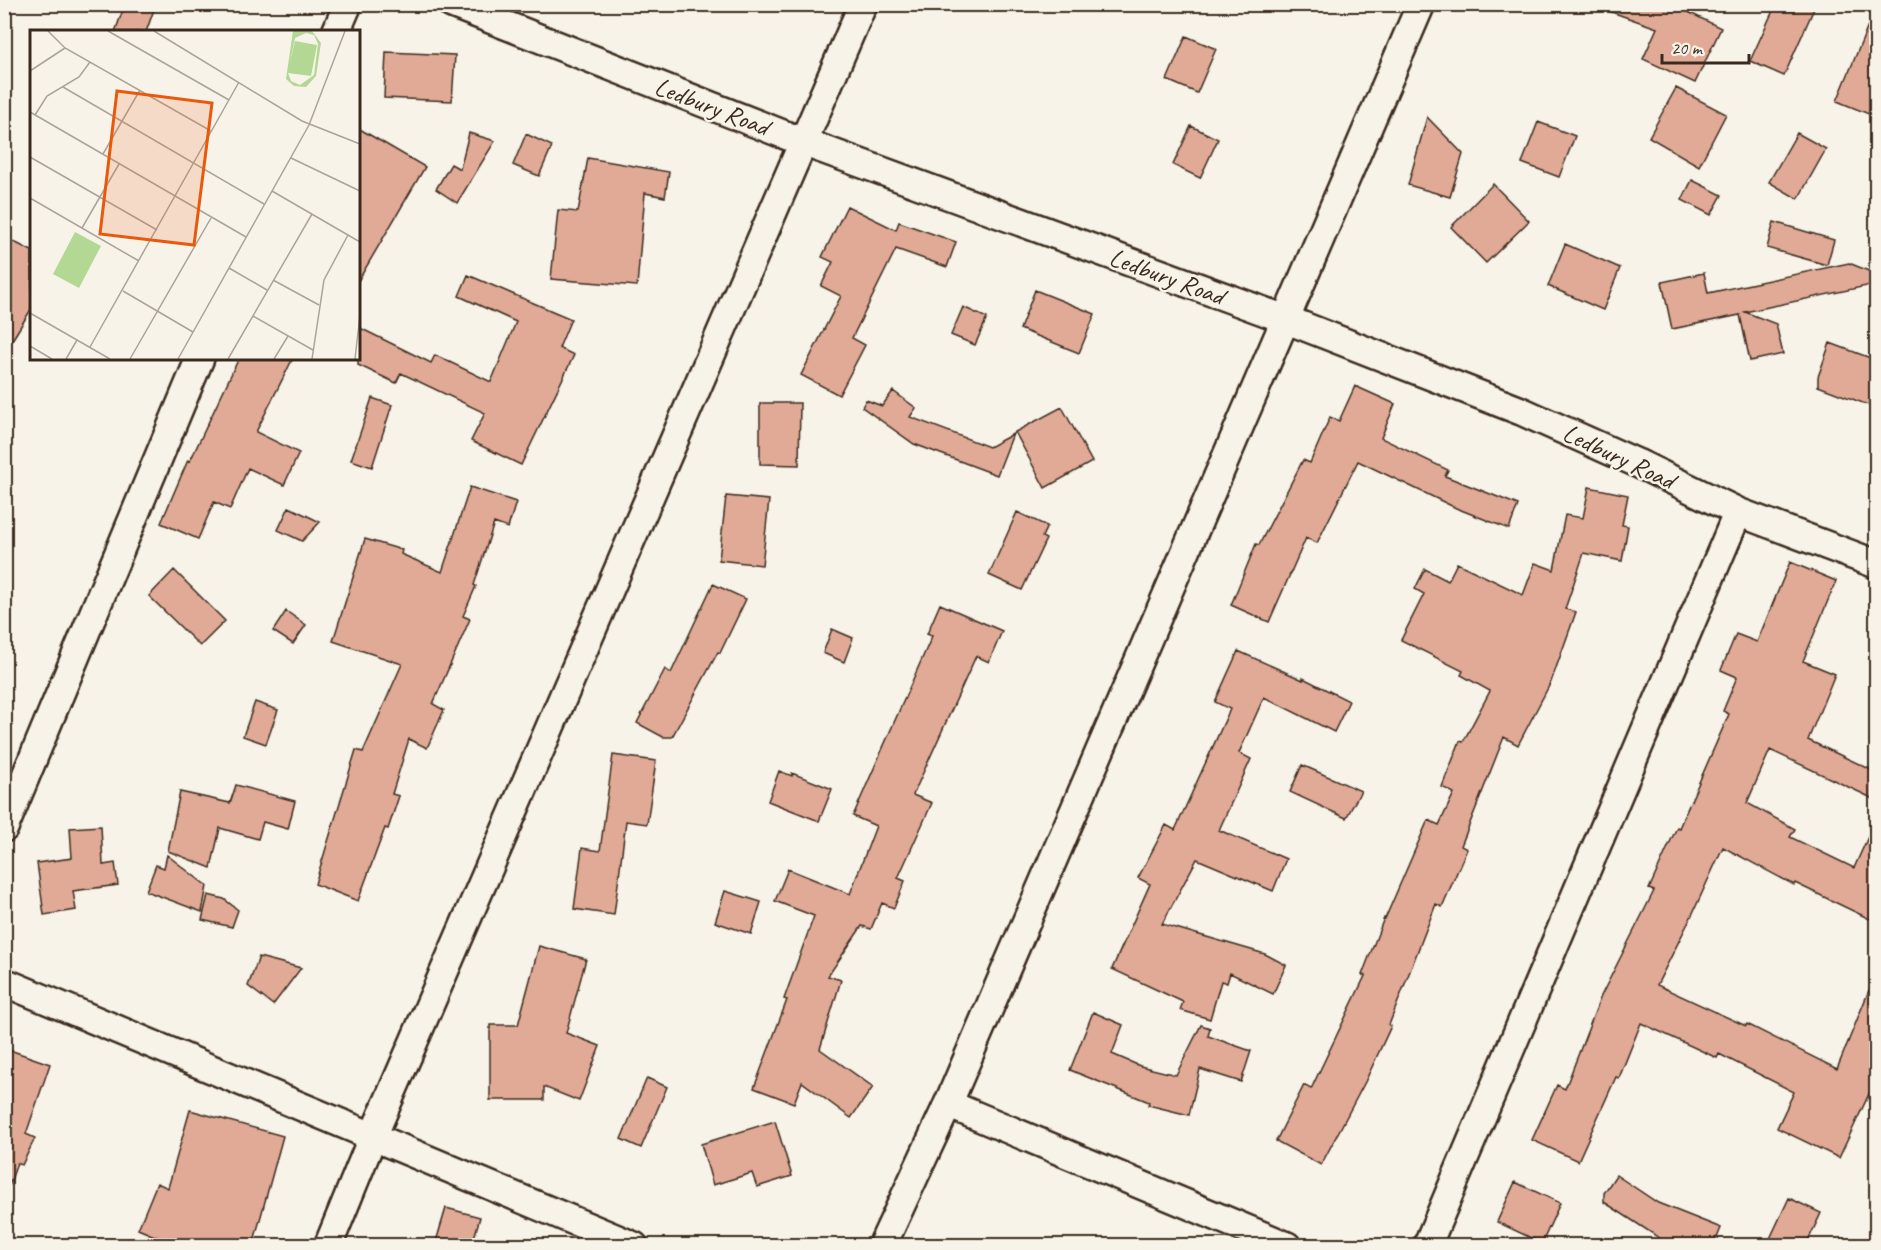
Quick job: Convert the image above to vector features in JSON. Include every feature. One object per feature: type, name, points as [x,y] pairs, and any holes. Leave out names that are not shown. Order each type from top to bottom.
[{"type":"street","points":[[337,30],[348,4]]},
{"type":"street","name":"Ledbury Road","points":[[452,4],[802,142],[1285,319],[1521,411],[1738,512],[1876,564]]},
{"type":"street","points":[[327,1245],[863,4]]},
{"type":"street","points":[[882,1245],[948,1104],[1421,4]]},
{"type":"street","points":[[4,828],[199,360]]},
{"type":"street","points":[[1427,1245],[1738,512]]},
{"type":"street","points":[[4,982],[634,1245]]},
{"type":"street","points":[[948,1104],[1287,1245]]},
{"type":"building","points":[[125,4],[156,4],[147,30],[116,30]]},
{"type":"building","points":[[1601,4],[1672,4],[1721,28],[1695,83],[1643,59],[1657,28],[1600,8]]},
{"type":"building","points":[[1776,4],[1816,4],[1784,76],[1750,61]]},
{"type":"building","points":[[1876,7],[1876,117],[1837,101]]},
{"type":"building","points":[[1186,36],[1216,49],[1197,93],[1167,80]]},
{"type":"building","points":[[386,52],[455,55],[452,101],[384,98]]},
{"type":"building","points":[[1676,88],[1726,114],[1699,166],[1649,137]]},
{"type":"building","points":[[1427,117],[1463,154],[1450,197],[1408,185]]},
{"type":"building","points":[[1538,122],[1575,136],[1559,177],[1522,163]]},
{"type":"building","points":[[1191,126],[1218,139],[1200,178],[1173,165]]},
{"type":"building","points":[[360,129],[425,167],[360,278]]},
{"type":"building","points":[[469,133],[495,141],[457,203],[436,189],[451,164],[460,169]]},
{"type":"building","points":[[1797,133],[1826,149],[1798,199],[1769,182]]},
{"type":"building","points":[[526,134],[552,146],[539,176],[513,165]]},
{"type":"building","points":[[588,158],[669,172],[665,197],[645,193],[637,286],[551,279],[558,210],[578,212]]},
{"type":"building","points":[[1692,180],[1722,195],[1711,215],[1682,200]]},
{"type":"building","points":[[1493,184],[1529,221],[1486,263],[1451,227]]},
{"type":"building","points":[[847,206],[896,230],[899,222],[956,242],[947,267],[896,249],[852,338],[865,345],[839,395],[801,375],[841,296],[821,286],[833,262],[822,257]]},
{"type":"building","points":[[1774,222],[1834,240],[1827,265],[1767,248]]},
{"type":"building","points":[[12,241],[30,250],[30,311],[4,353],[4,255]]},
{"type":"building","points":[[1565,244],[1620,268],[1603,310],[1548,286]]},
{"type":"building","points":[[1849,263],[1876,274],[1876,284],[1745,312],[1776,324],[1783,354],[1750,361],[1740,315],[1672,329],[1662,282],[1704,273],[1708,293]]},
{"type":"building","points":[[468,275],[571,319],[559,348],[574,355],[521,465],[471,441],[485,413],[401,373],[396,383],[358,365],[360,328],[431,363],[435,355],[491,382],[516,322],[459,296]]},
{"type":"building","points":[[1035,290],[1095,314],[1079,353],[1020,329]]},
{"type":"building","points":[[963,307],[987,318],[975,345],[951,335]]},
{"type":"building","points":[[1830,343],[1876,360],[1876,408],[1818,386],[1818,377]]},
{"type":"building","points":[[238,360],[292,360],[256,432],[299,453],[284,485],[248,468],[230,509],[214,502],[198,539],[161,523],[188,460],[190,461]]},
{"type":"building","points":[[1355,386],[1395,404],[1381,438],[1448,470],[1445,476],[1518,505],[1509,529],[1456,508],[1358,461],[1317,543],[1306,538],[1269,622],[1231,605],[1256,544],[1259,545],[1303,460],[1310,463],[1330,417],[1339,421]]},
{"type":"building","points":[[893,391],[916,408],[910,417],[989,447],[1013,434],[997,475],[914,444],[862,407],[866,400],[882,406]]},
{"type":"building","points":[[372,398],[392,405],[372,467],[351,460]]},
{"type":"building","points":[[760,403],[800,403],[799,465],[760,464]]},
{"type":"building","points":[[1062,407],[1092,462],[1045,488],[1015,432]]},
{"type":"building","points":[[470,487],[516,502],[508,528],[494,523],[474,585],[476,586],[463,616],[470,619],[433,704],[444,710],[427,748],[409,739],[392,794],[399,796],[358,901],[315,884],[356,750],[363,752],[402,664],[333,641],[365,539],[402,550],[401,554],[442,572]]},
{"type":"building","points":[[1589,487],[1628,495],[1622,525],[1628,526],[1622,561],[1584,553],[1565,609],[1576,612],[1551,682],[1518,745],[1504,737],[1461,846],[1467,849],[1442,907],[1436,904],[1389,1025],[1391,1026],[1365,1082],[1321,1165],[1276,1141],[1304,1085],[1311,1089],[1365,976],[1362,975],[1384,918],[1428,820],[1439,825],[1454,793],[1442,787],[1460,741],[1463,742],[1490,691],[1461,675],[1463,671],[1401,640],[1424,594],[1415,589],[1425,569],[1448,581],[1457,563],[1523,595],[1535,563],[1554,570],[1565,515],[1583,518]]},
{"type":"building","points":[[726,496],[769,500],[762,565],[719,560]]},
{"type":"building","points":[[289,507],[320,522],[302,541],[278,530]]},
{"type":"building","points":[[1017,512],[1047,526],[1042,537],[1046,539],[1022,590],[989,575]]},
{"type":"building","points":[[1790,562],[1836,581],[1803,661],[1835,674],[1808,740],[1876,772],[1876,800],[1770,750],[1747,803],[1795,829],[1790,837],[1854,868],[1876,819],[1876,922],[1795,883],[1794,885],[1723,847],[1657,985],[1746,1026],[1747,1024],[1837,1069],[1876,973],[1876,1079],[1839,1158],[1777,1128],[1794,1092],[1719,1054],[1717,1058],[1641,1023],[1619,1078],[1616,1077],[1578,1161],[1532,1140],[1557,1085],[1565,1089],[1601,996],[1654,891],[1649,889],[1677,827],[1679,828],[1729,714],[1723,711],[1737,677],[1721,670],[1736,634],[1757,642]]},
{"type":"building","points":[[174,570],[225,621],[200,646],[149,596]]},
{"type":"building","points":[[713,584],[746,599],[720,653],[718,652],[672,737],[663,737],[637,723],[665,669],[671,673]]},
{"type":"building","points":[[940,604],[1002,631],[989,662],[976,656],[913,795],[932,803],[898,878],[905,881],[894,908],[882,903],[871,929],[862,926],[828,976],[841,980],[820,1049],[873,1087],[851,1118],[802,1082],[794,1103],[754,1088],[787,1000],[784,999],[814,916],[775,901],[788,869],[850,894],[876,826],[853,816],[932,636],[927,634]]},
{"type":"building","points":[[286,611],[306,625],[293,644],[273,631]]},
{"type":"building","points":[[832,629],[853,638],[844,662],[823,653]]},
{"type":"building","points":[[1238,651],[1303,680],[1303,678],[1349,701],[1334,732],[1264,697],[1239,753],[1251,759],[1219,830],[1286,859],[1273,891],[1197,859],[1162,924],[1265,954],[1286,965],[1273,994],[1230,973],[1227,983],[1221,981],[1210,1019],[1180,1010],[1183,1002],[1112,969],[1150,884],[1138,878],[1166,825],[1175,830],[1230,709],[1215,702]]},
{"type":"building","points":[[255,702],[278,710],[266,744],[243,736]]},
{"type":"building","points":[[613,755],[656,761],[647,824],[626,821],[614,915],[574,909],[582,848],[600,851]]},
{"type":"building","points":[[1302,765],[1361,791],[1346,818],[1290,792]]},
{"type":"building","points":[[779,771],[792,776],[792,773],[832,789],[819,821],[768,801]]},
{"type":"building","points":[[236,785],[295,801],[288,829],[263,822],[258,839],[220,828],[211,868],[168,851],[180,792],[230,803]]},
{"type":"building","points":[[101,826],[103,865],[115,863],[118,885],[73,891],[76,910],[44,915],[37,863],[72,858],[70,828]]},
{"type":"building","points":[[167,855],[207,886],[202,912],[146,891],[156,865],[164,868]]},
{"type":"building","points":[[725,891],[761,902],[751,934],[715,922]]},
{"type":"building","points":[[208,895],[224,899],[238,910],[232,927],[202,920]]},
{"type":"building","points":[[539,946],[586,959],[566,1033],[600,1046],[579,1101],[544,1087],[544,1100],[490,1100],[490,1025],[518,1025]]},
{"type":"building","points":[[259,957],[301,968],[273,1005],[248,986]]},
{"type":"building","points":[[1093,1012],[1123,1025],[1112,1054],[1140,1066],[1176,1075],[1201,1025],[1210,1028],[1208,1036],[1251,1051],[1241,1082],[1200,1069],[1189,1115],[1148,1105],[1149,1102],[1070,1070]]},
{"type":"building","points":[[4,1048],[50,1064],[26,1134],[35,1138],[22,1165],[17,1163],[9,1186],[4,1186]]},
{"type":"building","points":[[647,1078],[667,1087],[641,1148],[621,1139]]},
{"type":"building","points":[[190,1110],[283,1136],[253,1245],[176,1245],[138,1229],[157,1183],[168,1188]]},
{"type":"building","points":[[775,1121],[792,1176],[757,1187],[752,1173],[713,1185],[701,1144]]},
{"type":"building","points":[[1616,1175],[1658,1203],[1721,1228],[1714,1245],[1670,1245],[1604,1202],[1604,1193]]},
{"type":"building","points":[[1515,1182],[1560,1203],[1542,1243],[1497,1222]]},
{"type":"building","points":[[1789,1198],[1821,1213],[1806,1245],[1767,1245]]},
{"type":"building","points":[[446,1208],[480,1217],[472,1245],[435,1245]]}]
